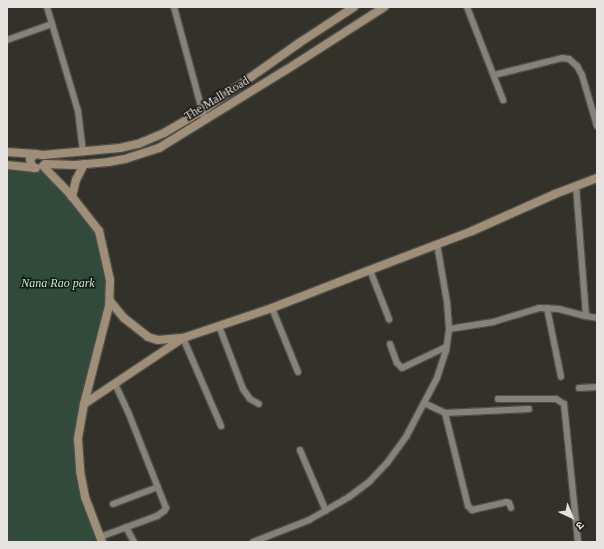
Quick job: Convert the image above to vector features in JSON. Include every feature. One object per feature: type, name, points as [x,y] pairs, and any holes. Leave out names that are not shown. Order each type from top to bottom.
[{"type":"street","points":[[47,7],[64,59],[78,111],[83,152]]},
{"type":"street","points":[[174,7],[205,121]]},
{"type":"street","name":"The Mall Road","points":[[7,152],[39,154],[83,152],[120,148],[138,144],[164,133],[202,111],[299,43],[354,7]]},
{"type":"street","name":"The Mall Road","points":[[44,165],[84,164],[114,161],[159,148],[205,121],[384,7]]},
{"type":"street","points":[[467,7],[503,100]]},
{"type":"street","points":[[7,40],[52,24]]},
{"type":"street","points":[[494,75],[562,58],[568,59],[577,66],[582,75],[597,126]]},
{"type":"street","points":[[34,168],[30,159],[39,154],[45,159],[44,165]]},
{"type":"street","points":[[72,197],[76,180],[84,164]]},
{"type":"street","points":[[7,165],[39,168],[44,165]]},
{"type":"street","points":[[44,165],[96,225],[101,235],[110,280],[110,301],[84,404],[78,439],[80,471],[85,497],[101,540],[126,527],[157,516],[164,511],[165,502],[115,384]]},
{"type":"street","points":[[110,301],[124,318],[148,336],[158,340],[183,338],[272,308],[492,223],[597,178]]},
{"type":"street","points":[[576,186],[586,316]]},
{"type":"street","points":[[253,542],[309,520],[326,511],[370,481],[387,463],[407,435],[437,378],[446,347],[449,329],[447,302],[437,244]]},
{"type":"street","points":[[370,270],[389,319]]},
{"type":"street","points":[[272,308],[298,372]]},
{"type":"street","points":[[449,329],[493,322],[528,310],[547,308],[597,318]]},
{"type":"street","points":[[547,308],[561,377]]},
{"type":"street","points":[[219,326],[243,389],[250,399],[259,404]]},
{"type":"street","points":[[84,404],[183,338]]},
{"type":"street","points":[[183,338],[221,426]]},
{"type":"street","points":[[390,344],[397,364],[402,368],[446,347]]},
{"type":"street","points":[[579,388],[597,386]]},
{"type":"street","points":[[498,399],[556,399],[564,404],[578,542]]},
{"type":"street","points":[[424,403],[445,413],[529,409]]},
{"type":"street","points":[[445,413],[468,506],[472,510],[477,510],[506,502],[509,503],[511,508]]},
{"type":"street","points":[[300,450],[326,511]]},
{"type":"street","points":[[113,504],[158,487]]},
{"type":"street","points":[[126,527],[134,542]]},
{"type":"green space","name":"Nana Rao park","points":[[7,164],[40,169],[72,198],[102,240],[110,284],[79,432],[83,482],[108,542],[7,542]]}]
